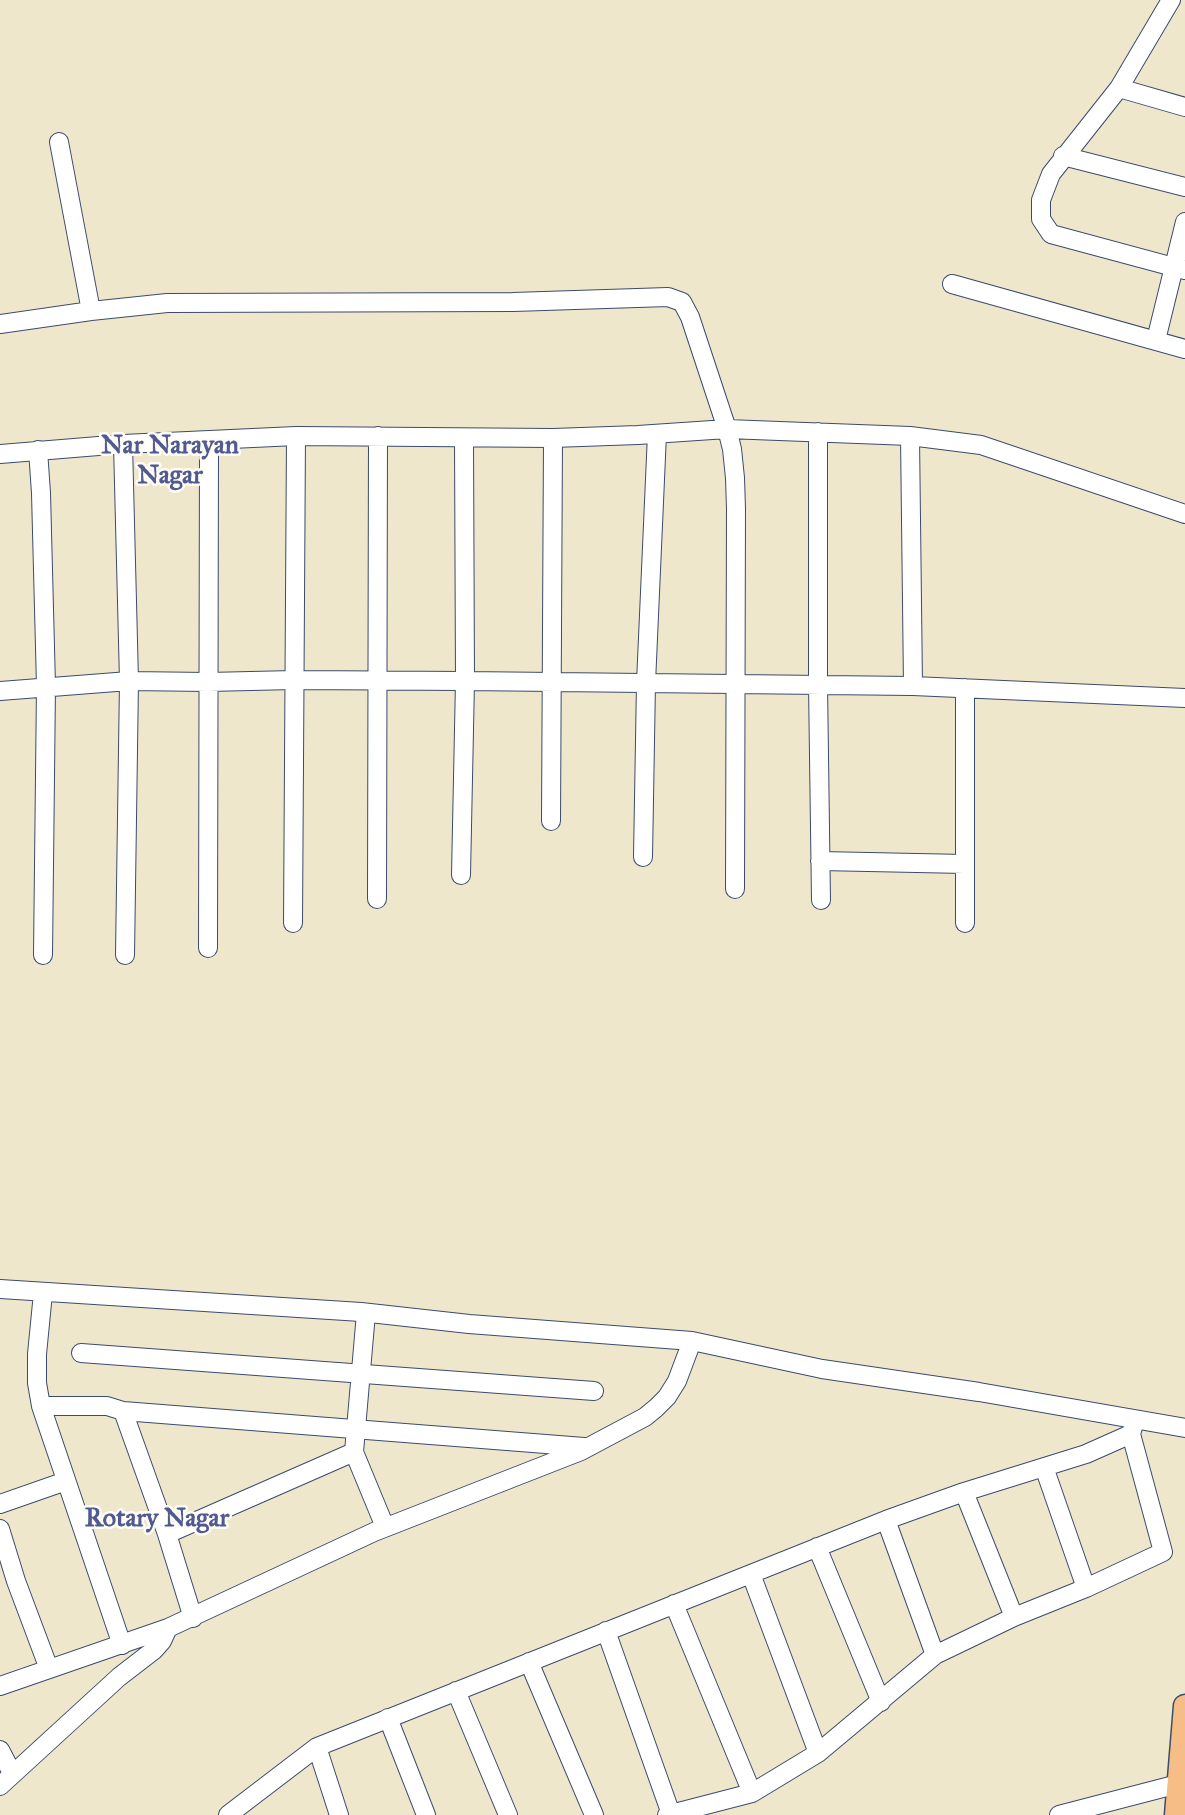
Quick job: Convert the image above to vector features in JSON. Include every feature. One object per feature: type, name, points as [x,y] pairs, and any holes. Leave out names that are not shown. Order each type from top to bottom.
[{"type":"main road","points":[[1176,1815],[1185,1706]]},
{"type":"street","points":[[1171,0],[1119,88],[1051,174],[1041,200],[1041,219],[1051,234],[1179,269]]},
{"type":"street","points":[[1119,88],[1185,107]]},
{"type":"street","points":[[59,141],[91,310]]},
{"type":"street","points":[[1063,156],[1185,187]]},
{"type":"street","points":[[1156,340],[1179,269],[1185,222]]},
{"type":"street","points":[[952,284],[1185,349]]},
{"type":"street","points":[[0,324],[91,310],[166,303],[513,302],[668,297],[682,302],[690,317],[732,449],[736,509],[735,889]]},
{"type":"street","points":[[0,453],[123,444],[296,436],[553,438],[727,429],[910,436],[981,445],[1185,514]]},
{"type":"street","points":[[818,432],[821,900]]},
{"type":"street","points":[[643,857],[646,682],[657,434]]},
{"type":"street","points":[[293,923],[296,436]]},
{"type":"street","points":[[376,899],[378,436]]},
{"type":"street","points":[[910,436],[913,686]]},
{"type":"street","points":[[461,875],[465,681],[464,438]]},
{"type":"street","points":[[551,821],[553,438]]},
{"type":"street","points":[[208,948],[209,441]]},
{"type":"street","points":[[123,444],[129,681],[124,956]]},
{"type":"street","points":[[38,450],[46,686],[43,955]]},
{"type":"street","points":[[0,691],[129,681],[646,682],[913,686],[1185,698]]},
{"type":"street","points":[[965,688],[965,923]]},
{"type":"street","points":[[820,861],[965,864]]},
{"type":"street","points":[[0,1289],[366,1313],[469,1324],[692,1341],[822,1369],[979,1392],[1133,1427],[1185,1428]]},
{"type":"street","points":[[43,1293],[37,1354],[37,1383],[41,1406],[123,1645]]},
{"type":"street","points":[[366,1313],[354,1452],[385,1527]]},
{"type":"street","points":[[0,1686],[123,1645],[193,1618],[385,1527],[589,1447],[645,1417],[667,1397],[677,1381],[692,1341]]},
{"type":"street","points":[[81,1353],[594,1391]]},
{"type":"street","points":[[41,1406],[107,1406],[123,1411],[355,1431],[589,1447]]},
{"type":"street","points":[[123,1411],[193,1618]]},
{"type":"street","points":[[228,1815],[317,1747],[886,1520],[964,1492],[1086,1454],[1133,1427]]},
{"type":"street","points":[[606,1631],[669,1814],[752,1793],[818,1753],[935,1655],[1163,1551],[1133,1427]]},
{"type":"street","points":[[166,1534],[354,1452]]},
{"type":"street","points":[[1044,1467],[1086,1588]]},
{"type":"street","points":[[0,1504],[66,1481]]},
{"type":"street","points":[[964,1492],[1014,1617]]},
{"type":"street","points":[[886,1520],[935,1655]]},
{"type":"street","points":[[0,1529],[8,1584],[49,1669]]},
{"type":"street","points":[[817,1547],[881,1702]]},
{"type":"street","points":[[751,1574],[818,1753]]},
{"type":"street","points":[[674,1604],[752,1793]]},
{"type":"street","points":[[6,1779],[119,1677],[154,1650],[162,1641],[168,1628]]},
{"type":"street","points":[[529,1662],[594,1815]]},
{"type":"street","points":[[456,1691],[508,1815]]},
{"type":"street","points":[[388,1718],[426,1815]]},
{"type":"street","points":[[317,1747],[339,1815]]},
{"type":"street","points":[[0,1750],[6,1779]]},
{"type":"street","points":[[1059,1815],[1178,1784]]},
{"type":"district","name":"Nar Narayan Nagar","points":[[170,462]]},
{"type":"district","name":"Rotary Nagar","points":[[157,1520]]}]
